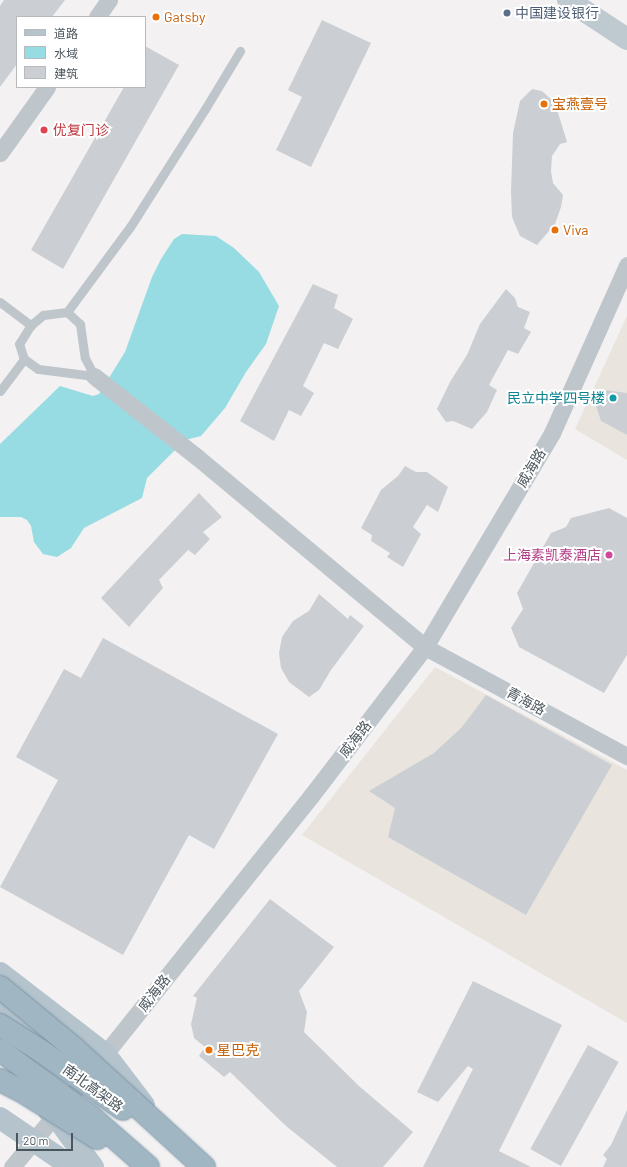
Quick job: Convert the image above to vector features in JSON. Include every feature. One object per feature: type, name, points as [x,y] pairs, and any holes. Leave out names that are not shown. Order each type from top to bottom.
[{"type":"highway","points":[[0,987],[75,1049],[203,1167]]},
{"type":"highway","name":"南北高架路","points":[[0,1024],[41,1051],[203,1167]]},
{"type":"highway","name":"南北高架路","points":[[0,1050],[90,1116],[148,1167]]},
{"type":"highway","points":[[0,1079],[144,1167]]},
{"type":"main road","points":[[568,0],[627,39]]},
{"type":"main road","points":[[0,973],[105,1054],[160,1126]]},
{"type":"main road","points":[[0,994],[25,1027]]},
{"type":"main road","points":[[0,1010],[25,1027],[86,1075],[216,1167]]},
{"type":"main road","points":[[0,1079],[54,1114],[93,1167]]},
{"type":"main road","points":[[0,1118],[72,1167]]},
{"type":"street","points":[[98,16],[109,0]]},
{"type":"street","points":[[0,153],[46,88]]},
{"type":"street","name":"威海路","points":[[12,1167],[86,1075],[105,1054],[311,796],[426,647],[552,433],[627,265]]},
{"type":"street","name":"青海路","points":[[96,378],[197,457],[426,647],[627,756]]},
{"type":"lane","points":[[96,378],[38,369],[24,359],[20,344],[31,325],[43,315],[67,312],[130,227],[240,51]]},
{"type":"lane","points":[[0,302],[31,325]]},
{"type":"lane","points":[[67,312],[80,324],[85,358],[96,378]]},
{"type":"lane","points":[[0,391],[24,359]]},
{"type":"shaded area","points":[[627,316],[627,460],[575,429]]},
{"type":"shaded area","points":[[435,667],[627,770],[627,1023],[302,835]]},
{"type":"water","points":[[182,234],[216,236],[234,248],[259,272],[279,306],[266,344],[246,372],[225,408],[201,436],[185,440],[147,478],[142,498],[84,528],[71,548],[57,557],[43,554],[34,542],[31,526],[27,520],[21,517],[0,517],[0,444],[60,386],[93,396],[99,394],[125,352],[152,277],[161,259],[174,239]]},
{"type":"building","points":[[4,0],[65,0],[53,16],[16,16],[16,65],[0,87],[0,6]]},
{"type":"building","points":[[322,20],[371,43],[311,167],[276,150],[302,97],[288,90]]},
{"type":"building","points":[[146,47],[179,65],[63,269],[31,250],[123,88],[146,88]]},
{"type":"building","points":[[532,89],[542,91],[555,103],[567,142],[560,144],[552,156],[551,171],[553,183],[563,195],[561,207],[555,224],[537,245],[520,236],[512,217],[511,192],[513,133],[520,101]]},
{"type":"building","points":[[313,284],[338,295],[334,308],[353,319],[338,349],[324,343],[303,386],[314,393],[301,416],[289,410],[274,441],[240,421]]},
{"type":"building","points":[[506,289],[515,298],[518,307],[530,312],[524,328],[531,332],[518,354],[508,350],[489,385],[497,390],[487,412],[472,429],[453,421],[446,422],[437,409],[450,382],[467,355],[480,324]]},
{"type":"building","name":"民立中学四号楼","points":[[605,390],[627,393],[627,435],[601,421],[595,403]]},
{"type":"building","points":[[405,466],[416,472],[427,472],[448,487],[438,512],[427,505],[413,527],[421,534],[403,567],[387,557],[390,553],[371,541],[372,535],[361,528],[381,490],[398,476]]},
{"type":"building","points":[[199,493],[222,517],[203,532],[210,539],[195,555],[188,550],[159,580],[163,588],[129,627],[101,598]]},
{"type":"building","points":[[609,508],[627,518],[627,655],[604,693],[519,647],[511,628],[523,609],[517,593],[551,533],[566,527],[571,518]]},
{"type":"building","points":[[319,594],[348,619],[350,615],[364,626],[331,670],[319,690],[309,697],[289,682],[281,668],[279,653],[282,637],[293,621],[309,611]]},
{"type":"building","points":[[103,638],[278,734],[214,849],[189,835],[123,955],[0,887],[58,780],[16,757],[64,669],[81,678]]},
{"type":"building","points":[[486,695],[612,765],[526,915],[388,837],[395,808],[369,791],[434,753],[462,727]]},
{"type":"building","points":[[270,899],[334,947],[299,991],[307,1012],[304,1032],[359,1086],[413,1132],[383,1167],[337,1167],[286,1126],[230,1072],[224,1077],[199,1056],[205,1047],[194,1038],[191,1024],[197,998],[193,996]]},
{"type":"building","points":[[473,981],[562,1025],[499,1151],[531,1167],[423,1167],[473,1069],[468,1066],[438,1102],[417,1092]]},
{"type":"building","points":[[588,1045],[619,1062],[561,1166],[530,1149]]},
{"type":"building","points":[[627,1110],[627,1167],[603,1167],[607,1159],[603,1155],[611,1145]]},
{"type":"place","name":"中国建设银行","points":[[507,13]]},
{"type":"place","name":"Gatsby","points":[[156,17]]},
{"type":"place","name":"宝燕壹号","points":[[544,104]]},
{"type":"place","name":"优复门诊","points":[[44,130]]},
{"type":"place","name":"Viva","points":[[555,230]]},
{"type":"place","name":"民立中学四号楼","points":[[613,398]]},
{"type":"place","name":"上海素凯泰酒店","points":[[609,555]]},
{"type":"place","name":"星巴克","points":[[209,1050]]}]
